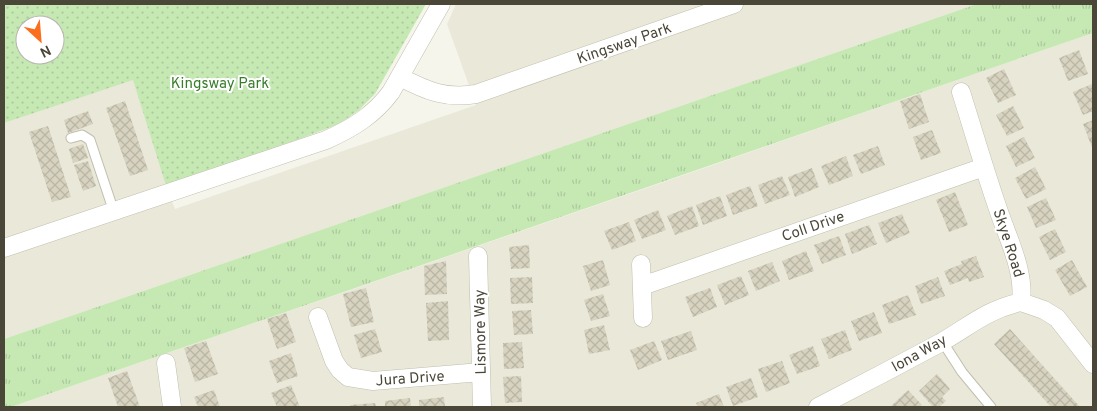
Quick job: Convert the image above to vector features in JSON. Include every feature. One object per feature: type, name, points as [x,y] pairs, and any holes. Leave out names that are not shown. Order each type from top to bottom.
[{"type":"street","points":[[4,248],[343,133],[371,115],[382,104],[400,77],[441,4]]},
{"type":"street","name":"Kingsway Park","points":[[400,77],[422,89],[441,95],[458,97],[476,94],[734,4]]},
{"type":"street","name":"Skye Road","points":[[961,92],[1018,269],[1023,288],[1021,302]]},
{"type":"street","name":"Coll Drive","points":[[642,286],[984,167]]},
{"type":"street","name":"Lismore Way","points":[[478,256],[482,407]]},
{"type":"street","points":[[641,264],[643,318]]},
{"type":"street","points":[[1021,302],[1044,310],[1057,318],[1093,364]]},
{"type":"street","name":"Iona Way","points":[[818,407],[942,341],[984,315],[1001,307],[1021,302]]},
{"type":"street","name":"Jura Drive","points":[[318,317],[334,361],[348,377],[373,381],[481,372]]},
{"type":"street","points":[[166,363],[172,407]]},
{"type":"lane","points":[[71,138],[82,135],[90,140],[114,212]]},
{"type":"lane","points":[[942,341],[962,372],[992,407]]},
{"type":"shaded area","points":[[456,4],[977,4],[4,339],[4,123],[133,79],[175,209],[476,105],[447,24]]},
{"type":"shaded area","points":[[1093,33],[1093,407],[11,407],[716,164]]},
{"type":"green space","name":"Kingsway Park","points":[[4,4],[426,4],[375,94],[358,111],[339,124],[166,186],[133,80],[4,123]]},
{"type":"green space","points":[[977,4],[1093,4],[1093,33],[11,407],[4,407],[4,339]]},
{"type":"building","points":[[1079,50],[1088,74],[1068,81],[1059,58]]},
{"type":"building","points":[[1004,69],[1016,95],[998,103],[986,78]]},
{"type":"building","points":[[1092,84],[1093,111],[1083,115],[1073,92]]},
{"type":"building","points":[[920,94],[929,122],[909,129],[900,101]]},
{"type":"building","points":[[125,101],[148,170],[130,176],[106,108]]},
{"type":"building","points":[[1013,106],[1024,128],[1007,136],[996,115]]},
{"type":"building","points":[[88,111],[93,124],[68,133],[64,120]]},
{"type":"building","points":[[1093,120],[1093,150],[1083,124]]},
{"type":"building","points":[[48,126],[71,197],[52,202],[29,132]]},
{"type":"building","points":[[932,130],[941,153],[921,160],[913,137]]},
{"type":"building","points":[[1024,137],[1035,158],[1016,167],[1006,146]]},
{"type":"building","points":[[83,144],[88,158],[73,163],[69,149]]},
{"type":"building","points":[[878,146],[885,165],[861,174],[853,155]]},
{"type":"building","points":[[846,156],[853,176],[829,185],[821,166]]},
{"type":"building","points":[[88,161],[96,186],[83,191],[74,165]]},
{"type":"building","points":[[1035,167],[1046,189],[1026,199],[1015,178]]},
{"type":"building","points":[[812,168],[819,187],[795,197],[788,177]]},
{"type":"building","points":[[782,176],[790,195],[765,204],[758,185]]},
{"type":"building","points":[[750,186],[758,206],[733,215],[726,195]]},
{"type":"building","points":[[955,192],[968,225],[949,232],[936,200]]},
{"type":"building","points":[[720,196],[727,216],[703,225],[696,205]]},
{"type":"building","points":[[1046,198],[1056,220],[1036,228],[1027,207]]},
{"type":"building","points":[[692,206],[699,226],[675,235],[667,216]]},
{"type":"building","points":[[658,210],[666,230],[642,239],[634,220]]},
{"type":"building","points":[[902,214],[910,233],[886,243],[878,223]]},
{"type":"building","points":[[629,222],[636,241],[612,250],[604,231]]},
{"type":"building","points":[[869,225],[877,244],[852,254],[845,234]]},
{"type":"building","points":[[1055,229],[1066,252],[1050,260],[1039,237]]},
{"type":"building","points":[[839,236],[846,255],[822,264],[814,245]]},
{"type":"building","points":[[529,245],[530,268],[511,269],[509,247]]},
{"type":"building","points":[[806,251],[814,271],[789,280],[782,261]]},
{"type":"building","points":[[976,256],[984,277],[969,282],[968,278],[950,285],[944,271],[962,264],[961,261]]},
{"type":"building","points":[[603,260],[610,285],[591,291],[583,266]]},
{"type":"building","points":[[1072,260],[1087,287],[1070,296],[1055,270]]},
{"type":"building","points":[[446,261],[447,294],[425,295],[424,266]]},
{"type":"building","points":[[772,262],[780,281],[756,291],[748,271]]},
{"type":"building","points":[[741,276],[749,295],[725,305],[717,285]]},
{"type":"building","points":[[532,277],[533,303],[511,304],[510,278]]},
{"type":"building","points":[[938,277],[945,296],[921,304],[915,286]]},
{"type":"building","points":[[366,288],[374,322],[351,327],[343,294]]},
{"type":"building","points":[[710,288],[717,307],[693,317],[685,297]]},
{"type":"building","points":[[603,294],[610,316],[591,321],[584,300]]},
{"type":"building","points":[[908,295],[916,315],[889,324],[882,305]]},
{"type":"building","points":[[448,301],[449,340],[428,341],[426,303]]},
{"type":"building","points":[[531,310],[533,334],[514,335],[512,311]]},
{"type":"building","points":[[874,312],[882,333],[859,341],[851,321]]},
{"type":"building","points":[[286,313],[296,342],[277,349],[267,319]]},
{"type":"building","points":[[604,325],[610,350],[589,354],[584,330]]},
{"type":"building","points":[[375,329],[382,352],[361,358],[354,335]]},
{"type":"building","points":[[1010,329],[1080,407],[1051,407],[994,344]]},
{"type":"building","points":[[845,330],[852,350],[829,359],[821,339]]},
{"type":"building","points":[[691,331],[697,350],[668,360],[661,341]]},
{"type":"building","points":[[206,341],[218,374],[195,382],[184,348]]},
{"type":"building","points":[[654,341],[662,360],[638,370],[630,350]]},
{"type":"building","points":[[522,342],[524,368],[504,369],[503,343]]},
{"type":"building","points":[[813,346],[820,366],[797,374],[789,355]]},
{"type":"building","points":[[291,353],[298,376],[277,383],[269,361]]},
{"type":"building","points":[[782,361],[790,383],[766,392],[758,369]]},
{"type":"building","points":[[127,371],[140,407],[118,407],[108,378]]},
{"type":"building","points":[[937,374],[950,389],[942,397],[946,401],[939,407],[933,407],[919,391]]},
{"type":"building","points":[[521,376],[522,402],[505,403],[503,377]]},
{"type":"building","points":[[751,378],[758,397],[733,406],[726,387]]},
{"type":"building","points":[[291,385],[300,407],[277,407],[271,393]]},
{"type":"building","points":[[214,390],[220,407],[198,407],[194,397]]},
{"type":"building","points":[[908,390],[922,405],[919,407],[890,407]]},
{"type":"building","points":[[719,394],[724,407],[698,407],[696,403]]},
{"type":"building","points":[[444,397],[445,407],[419,407],[419,400]]},
{"type":"building","points":[[410,398],[411,407],[385,407],[385,401]]},
{"type":"building","points":[[375,403],[376,407],[350,407],[350,405]]}]
